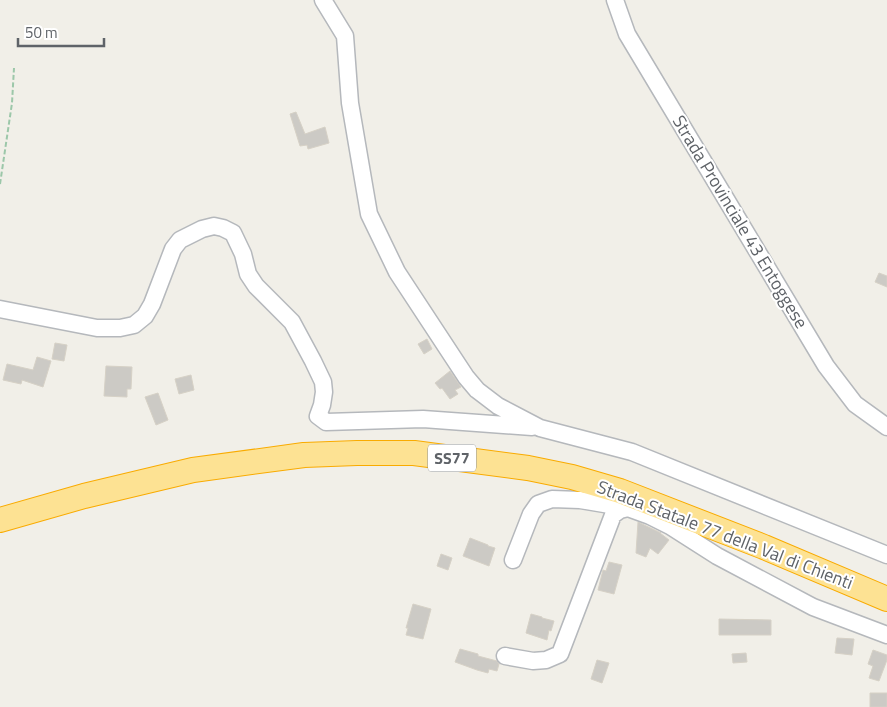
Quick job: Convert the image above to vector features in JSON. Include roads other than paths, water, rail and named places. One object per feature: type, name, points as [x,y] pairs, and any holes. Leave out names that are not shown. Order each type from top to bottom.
[{"type":"highway","name":"Strada Statale 77 della Val di Chienti","points":[[0,505],[128,470],[224,450],[299,442],[411,439],[530,456],[607,475],[769,533],[887,584]]},
{"type":"highway","name":"Strada Statale 77 della Val di Chienti","points":[[0,520],[84,496],[193,470],[304,456],[357,453],[414,454],[528,468],[620,491],[764,547],[887,599]]},
{"type":"street","points":[[323,0],[345,36],[350,103],[369,214],[397,272],[466,377],[477,390],[498,406],[540,428]]},
{"type":"street","name":"Strada Provinciale 43 Entoggese","points":[[615,0],[627,34],[826,366],[855,404],[887,426]]},
{"type":"street","points":[[0,308],[97,328],[120,328],[134,325],[145,316],[152,304],[173,248],[180,240],[202,229],[214,226],[223,228],[233,233],[248,274],[256,286],[292,322],[313,361],[323,382],[324,392],[318,416],[326,422],[423,419],[540,428],[632,452],[887,556]]},
{"type":"street","points":[[514,560],[531,514],[538,504],[552,499],[580,500],[610,505],[620,510]]},
{"type":"street","points":[[505,656],[533,661],[546,660],[560,654],[613,515],[620,510],[628,508],[670,526],[717,556],[813,607],[887,635]]}]
